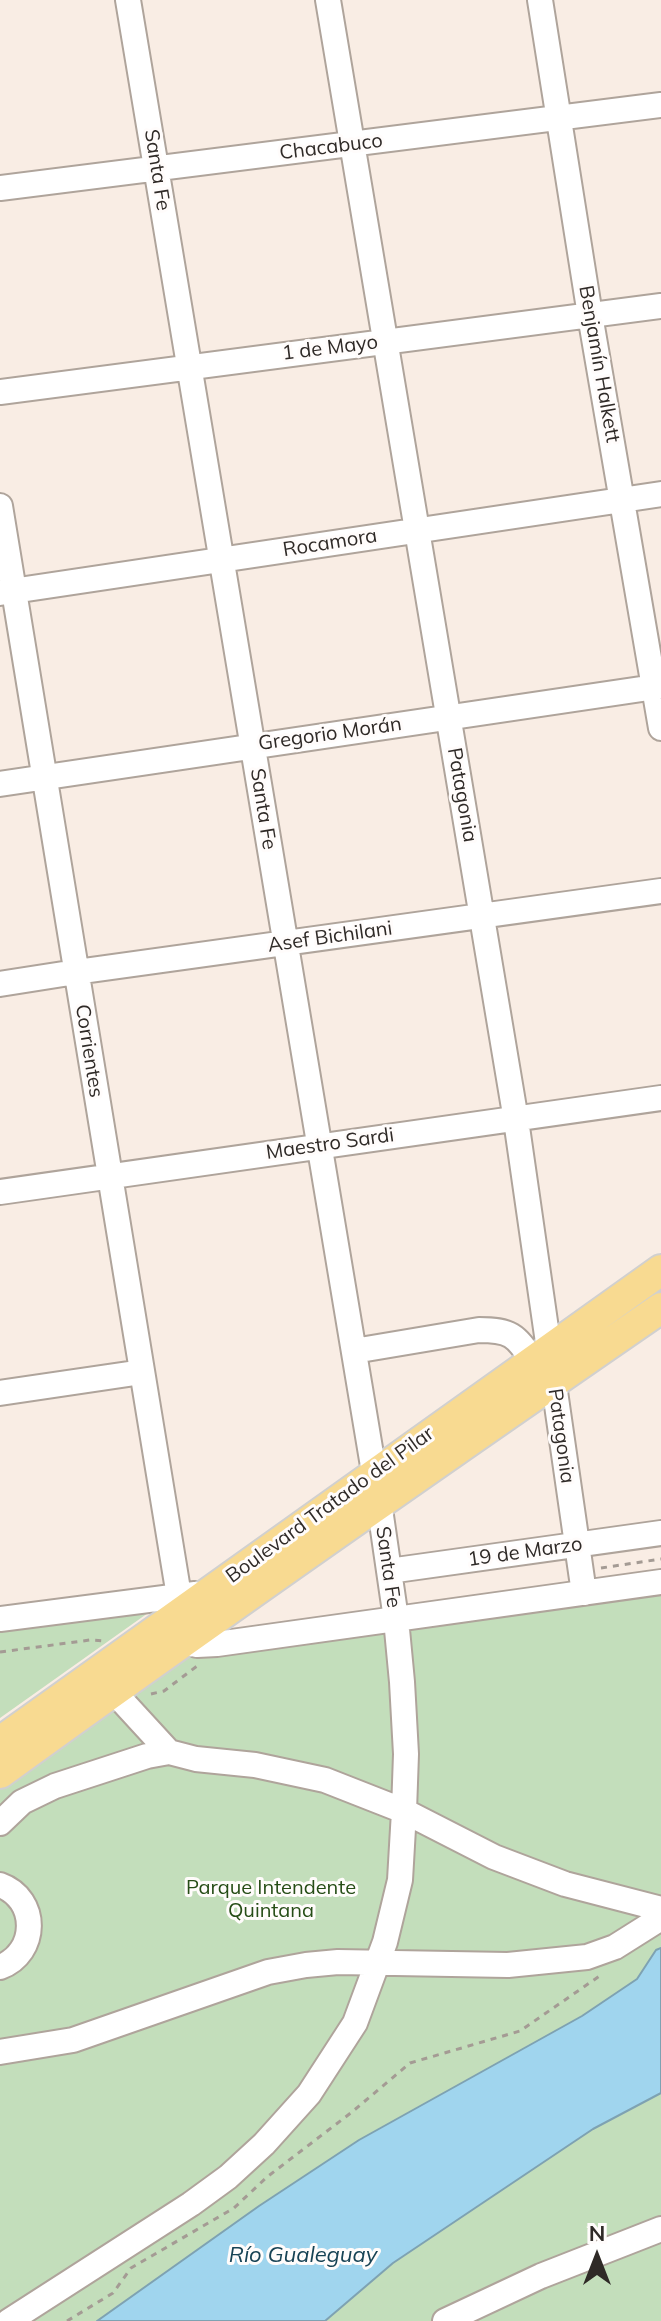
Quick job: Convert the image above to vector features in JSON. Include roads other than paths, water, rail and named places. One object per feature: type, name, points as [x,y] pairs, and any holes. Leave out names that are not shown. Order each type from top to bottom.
[{"type":"main road","name":"Boulevard Tratado del Pilar","points":[[176,1620],[294,1546],[376,1487],[540,1354],[661,1270]]},
{"type":"main road","name":"Boulevard Tratado del Pilar","points":[[376,1487],[554,1382],[661,1308]]},
{"type":"main road","name":"Boulevard Tratado del Pilar","points":[[0,1773],[209,1592],[294,1546]]},
{"type":"main road","name":"Boulevard Tratado del Pilar","points":[[0,1742],[105,1681]]},
{"type":"street","name":"Santa Fe","points":[[9,2321],[228,2177],[264,2144],[309,2094],[355,2023],[378,1962],[400,1880],[404,1811],[406,1754],[396,1619],[389,1571],[128,0]]},
{"type":"street","name":"Patagonia","points":[[328,0],[516,1120],[540,1354],[554,1382],[584,1593]]},
{"type":"street","name":"Benjamín Halkett","points":[[540,0],[590,315],[658,686],[661,728]]},
{"type":"street","name":"Chacabuco","points":[[0,188],[661,105]]},
{"type":"street","name":"1 de Mayo","points":[[0,392],[661,306]]},
{"type":"street","name":"Rocamora","points":[[7,592],[661,494]]},
{"type":"street","name":"Corrientes","points":[[0,506],[7,592],[44,777],[110,1175],[142,1372],[176,1620]]},
{"type":"street","name":"Gregorio Morán","points":[[0,784],[658,686]]},
{"type":"street","name":"Asef Bichilani","points":[[0,984],[661,891]]},
{"type":"street","name":"Maestro Sardi","points":[[0,1192],[661,1098]]},
{"type":"street","points":[[354,1351],[479,1330],[498,1330],[540,1354]]},
{"type":"street","points":[[0,1393],[142,1372]]},
{"type":"street","name":"19 de Marzo","points":[[389,1571],[661,1533]]},
{"type":"street","points":[[0,1619],[176,1620],[197,1645],[217,1644],[661,1582]]},
{"type":"street","points":[[105,1681],[169,1752]]},
{"type":"street","points":[[0,1823],[22,1802],[55,1786],[147,1756],[169,1752],[325,1780],[404,1811],[494,1857],[551,1879],[661,1909]]},
{"type":"street","points":[[0,1885],[17,1895],[25,1907],[29,1934],[25,1947],[16,1958],[0,1967]]},
{"type":"street","points":[[0,2052],[73,2040],[268,1972],[306,1965],[378,1962],[508,1965],[587,1957],[615,1947],[661,1918]]},
{"type":"street","points":[[445,2321],[541,2276],[661,2229]]},
{"type":"water","name":"Río Gualeguay","points":[[661,1948],[661,2093],[593,2129],[393,2263],[325,2321],[97,2321],[259,2206],[359,2140],[582,2016],[637,1979],[656,1950]]},
{"type":"park label","name":"Parque Intendente Quintana","points":[[271,1900]]}]
